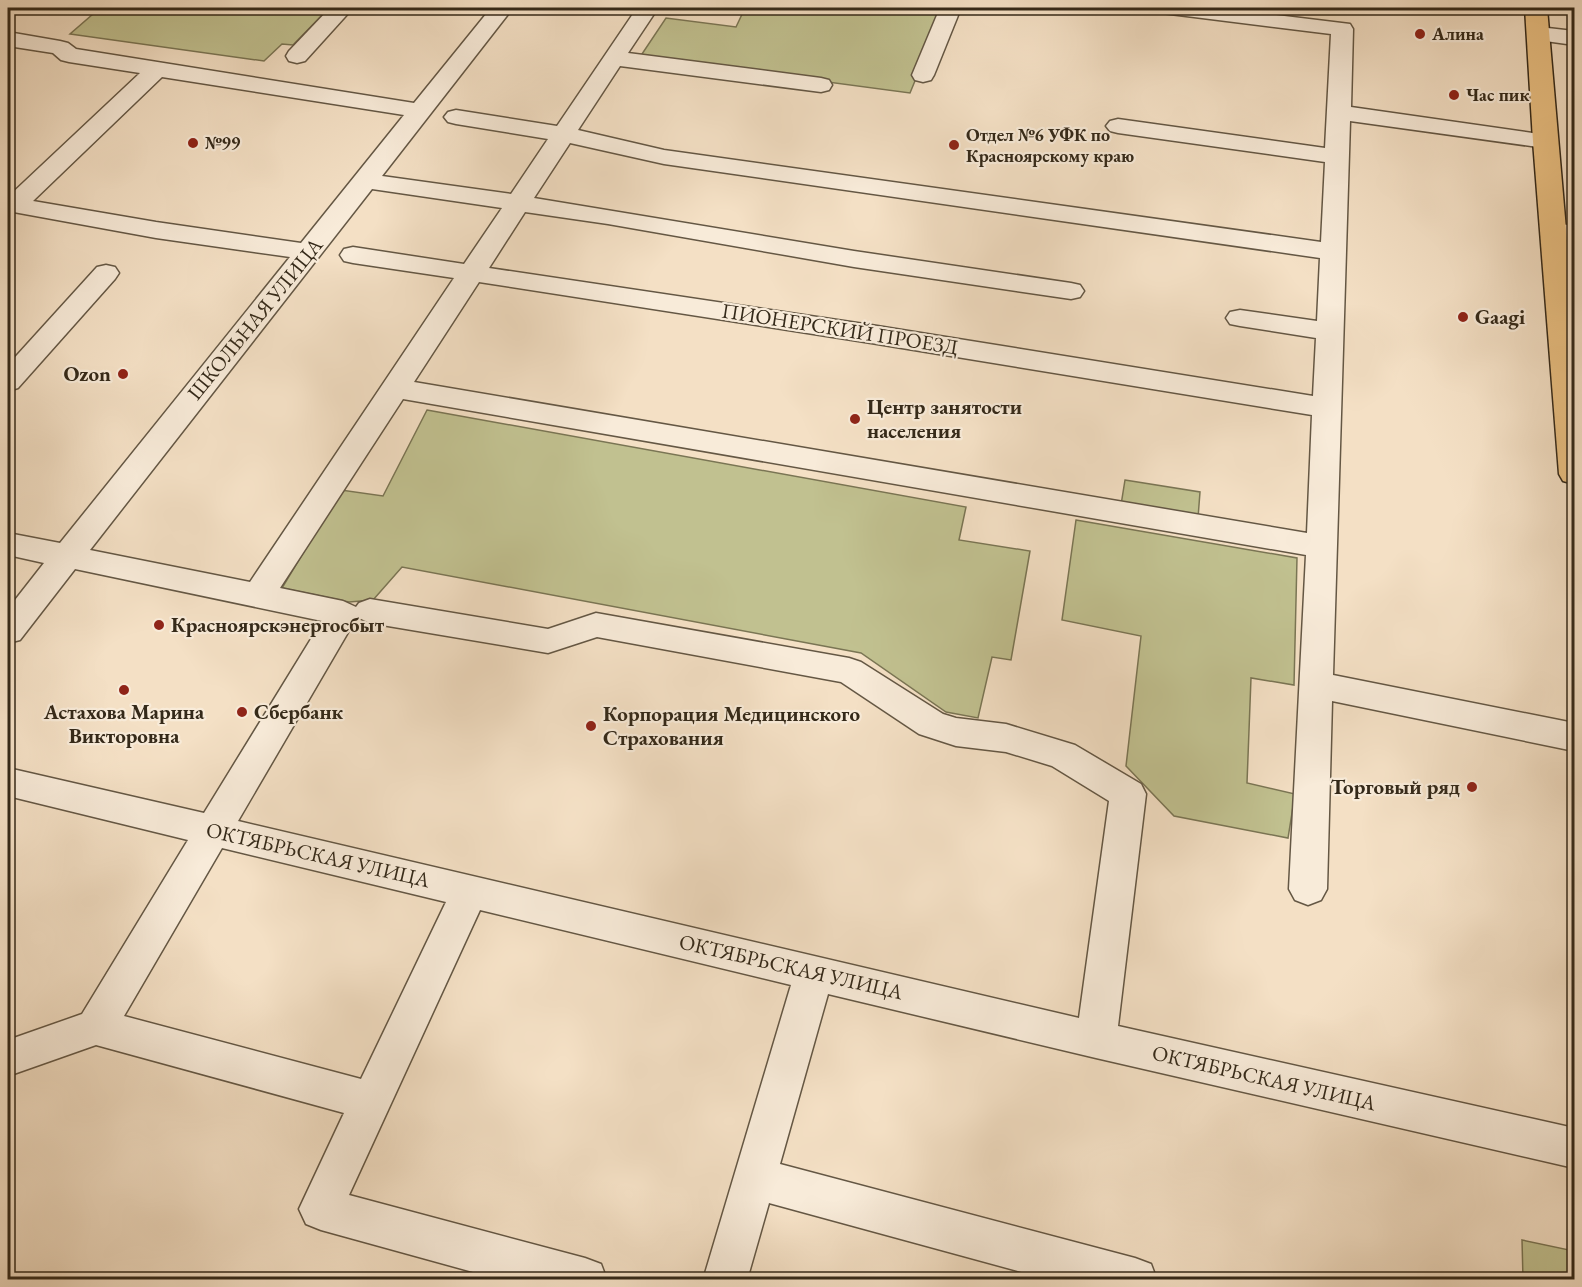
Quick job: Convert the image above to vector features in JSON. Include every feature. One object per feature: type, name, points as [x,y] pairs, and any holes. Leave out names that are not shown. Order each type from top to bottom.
[{"type":"main road","points":[[1536,8],[1545,141],[1565,232],[1575,474]]},
{"type":"street","points":[[297,56],[342,8]]},
{"type":"street","name":"ШКОЛЬНАЯ УЛИЦА","points":[[8,631],[502,8]]},
{"type":"street","points":[[258,596],[647,8]]},
{"type":"street","points":[[923,75],[950,8]]},
{"type":"street","points":[[1170,8],[1342,29],[1308,889]]},
{"type":"street","points":[[1539,34],[1575,38]]},
{"type":"street","points":[[8,39],[60,48],[69,55],[420,111]]},
{"type":"street","points":[[614,58],[821,85]]},
{"type":"street","points":[[157,69],[14,205],[156,230],[309,252]]},
{"type":"street","points":[[1340,113],[1545,141]]},
{"type":"street","points":[[456,117],[563,135],[664,158],[1334,252]]},
{"type":"street","points":[[1118,126],[1338,157]]},
{"type":"street","points":[[365,181],[1071,291]]},
{"type":"street","name":"ПИОНЕРСКИЙ ПРОЕЗД","points":[[353,255],[871,333],[1326,408]]},
{"type":"street","points":[[8,382],[106,273]]},
{"type":"street","points":[[1240,318],[1331,332]]},
{"type":"street","points":[[396,388],[1320,546]]},
{"type":"street","points":[[8,544],[343,613],[96,1027]]},
{"type":"street","points":[[370,611],[548,641],[596,625],[849,671],[932,724],[956,732],[1006,738],[1063,755],[1128,794],[1096,1040]]},
{"type":"street","points":[[1316,685],[1575,737]]},
{"type":"street","name":"ОКТЯБРЬСКАЯ УЛИЦА","points":[[8,782],[1096,1040],[1575,1148]]},
{"type":"street","points":[[470,891],[321,1209],[585,1280]]},
{"type":"street","points":[[725,1280],[814,973]]},
{"type":"street","points":[[8,1058],[96,1027],[370,1101]]},
{"type":"street","points":[[756,1179],[1135,1280]]},
{"type":"green space","points":[[100,8],[329,8],[293,45],[282,44],[264,61],[70,34]]},
{"type":"green space","points":[[745,8],[945,8],[910,93],[640,57],[666,18],[736,27]]},
{"type":"green space","points":[[427,410],[966,507],[959,540],[1030,551],[1011,660],[992,657],[978,718],[946,712],[861,653],[402,567],[373,600],[349,602],[282,588],[341,490],[383,496]]},
{"type":"green space","points":[[1125,480],[1200,492],[1198,518],[1121,505]]},
{"type":"green space","points":[[1076,520],[1297,558],[1294,685],[1251,678],[1247,783],[1295,794],[1288,838],[1174,816],[1126,766],[1141,636],[1062,620]]},
{"type":"green space","points":[[1522,1240],[1574,1251],[1574,1279],[1523,1279]]},
{"type":"place","name":"Алина","points":[[1420,34]]},
{"type":"place","name":"Час пик","points":[[1454,95]]},
{"type":"place","name":"№99","points":[[193,143]]},
{"type":"place","name":"Отдел №6 УФК по Красноярскому краю","points":[[954,145]]},
{"type":"place","name":"Gaagi","points":[[1463,317]]},
{"type":"place","name":"Ozon","points":[[123,374]]},
{"type":"place","name":"Центр занятости населения","points":[[855,419]]},
{"type":"place","name":"Красноярскэнергосбыт","points":[[159,625]]},
{"type":"place","name":"Астахова Марина Викторовна","points":[[124,690]]},
{"type":"place","name":"Сбербанк","points":[[242,712]]},
{"type":"place","name":"Корпорация Медицинского Cтрахования","points":[[591,726]]},
{"type":"place","name":"Торговый ряд","points":[[1472,787]]}]
